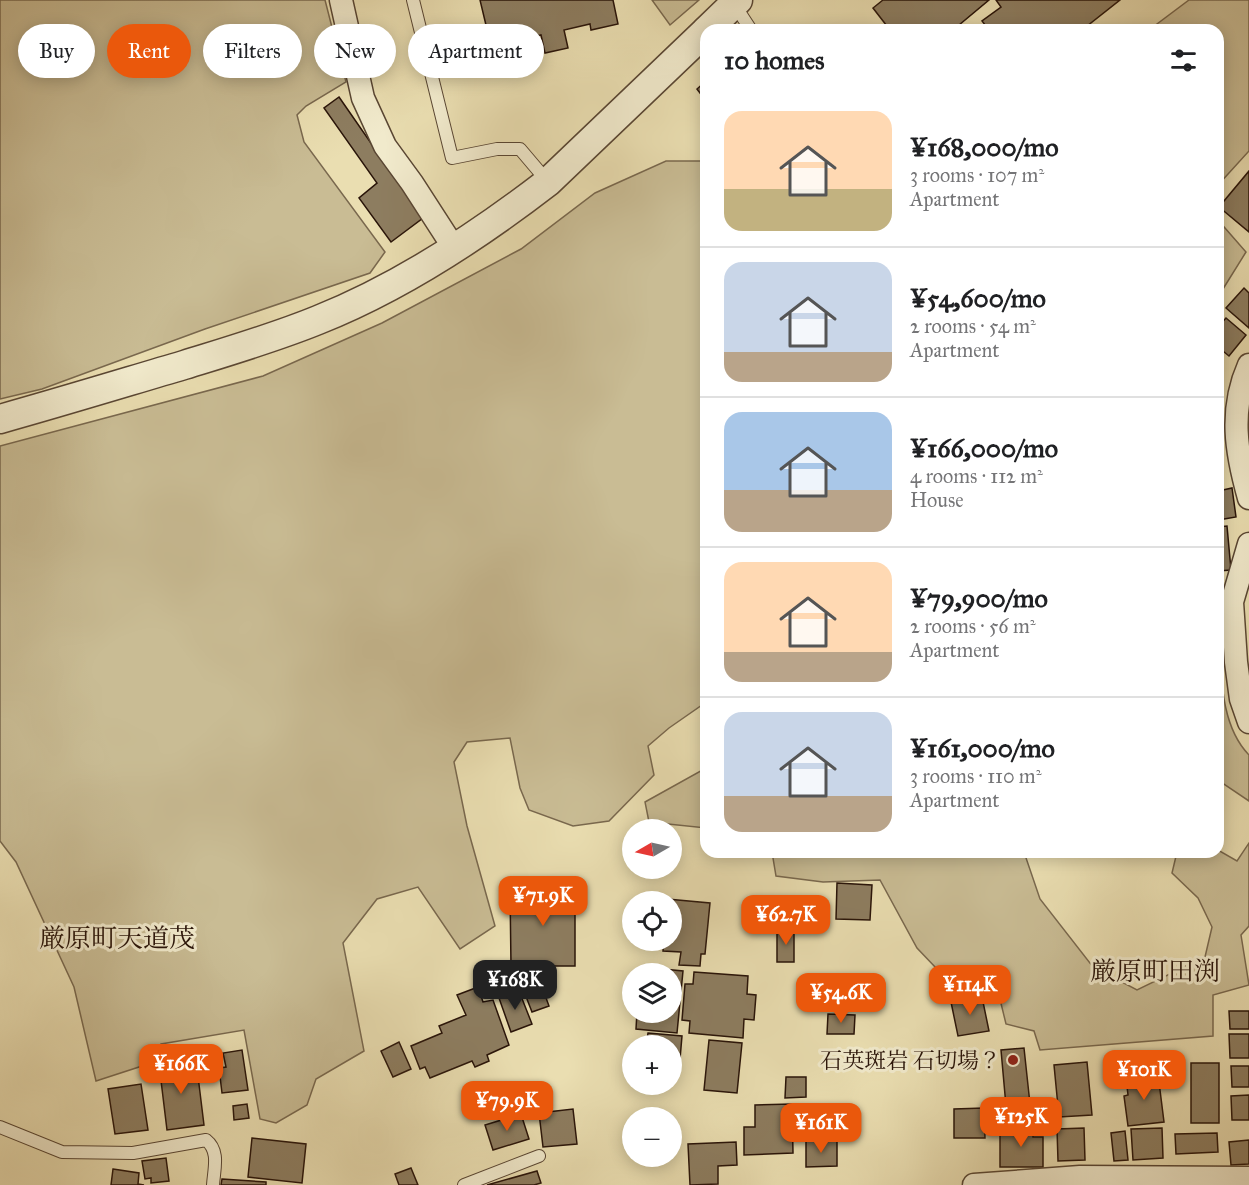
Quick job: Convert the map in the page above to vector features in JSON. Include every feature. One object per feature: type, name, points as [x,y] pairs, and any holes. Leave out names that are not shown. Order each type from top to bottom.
[{"type":"street","points":[[341,0],[363,98],[380,136],[454,248]]},
{"type":"street","points":[[713,24],[736,2]]},
{"type":"street","points":[[0,419],[261,341],[320,320],[404,279],[454,248],[548,182],[700,37]]},
{"type":"street","points":[[1249,365],[1240,385],[1236,408],[1238,452],[1249,498]]},
{"type":"street","points":[[1249,544],[1232,603],[1241,699],[1249,722]]},
{"type":"street","points":[[974,1185],[1080,1177],[1249,1178]]},
{"type":"lane","points":[[413,0],[452,158],[497,149],[520,149],[548,182]]},
{"type":"lane","points":[[736,2],[748,24]]},
{"type":"lane","points":[[0,1127],[62,1152],[134,1153],[206,1140],[215,1152],[213,1185]]},
{"type":"lane","points":[[464,1185],[539,1156]]},
{"type":"shaded area","points":[[0,0],[325,0],[331,24],[314,24],[314,78],[345,78],[346,82],[306,106],[297,115],[304,142],[385,252],[370,273],[205,329],[42,389],[0,399]]},
{"type":"shaded area","points":[[652,0],[699,0],[670,25]]},
{"type":"shaded area","points":[[1189,0],[1249,0],[1249,151],[1224,178],[1224,24],[1157,24]]},
{"type":"shaded area","points":[[666,161],[700,161],[700,706],[648,746],[654,775],[609,821],[573,826],[529,810],[520,788],[510,738],[467,742],[454,762],[467,826],[495,926],[460,949],[418,887],[377,899],[343,943],[364,1051],[316,1079],[307,1105],[276,1123],[260,1119],[244,1030],[161,1044],[142,1066],[96,1081],[74,987],[16,862],[0,841],[0,446],[263,376],[382,323],[521,249],[595,193]]},
{"type":"shaded area","points":[[1224,227],[1246,252],[1224,287]]},
{"type":"shaded area","points":[[1224,699],[1232,727],[1239,742],[1249,755],[1249,801],[1224,784]]},
{"type":"shaded area","points":[[700,771],[700,827],[682,825],[682,819],[648,819],[645,802]]},
{"type":"shaded area","points":[[1249,843],[1249,926],[1241,935],[1249,985],[1213,995],[1213,1036],[1040,1050],[1034,1031],[1006,1024],[998,991],[975,974],[937,969],[917,948],[880,880],[823,882],[776,876],[773,858],[1026,858],[1040,899],[1093,967],[1137,990],[1205,957],[1212,927],[1198,898],[1172,873],[1176,858],[1224,858],[1224,853],[1237,861]]},
{"type":"building","points":[[480,0],[613,0],[618,24],[591,30],[590,24],[564,30],[568,48],[545,53],[544,24],[486,24]]},
{"type":"building","points":[[883,0],[989,0],[960,24],[885,24],[873,8]]},
{"type":"building","points":[[996,0],[1120,0],[1090,24],[984,24],[982,21],[1001,7]]},
{"type":"building","points":[[339,97],[423,218],[391,242],[359,198],[377,183],[324,108]]},
{"type":"building","points":[[1249,171],[1249,232],[1224,211],[1224,201]]},
{"type":"building","points":[[1244,288],[1249,293],[1249,328],[1226,308]]},
{"type":"building","points":[[1226,318],[1246,335],[1229,356],[1224,352],[1224,320]]},
{"type":"building","points":[[1232,488],[1236,517],[1224,519],[1224,490]]},
{"type":"building","points":[[1224,526],[1227,526],[1231,570],[1224,571]]},
{"type":"building","points":[[837,883],[872,885],[870,920],[836,919]]},
{"type":"building","points":[[575,888],[575,966],[511,966],[510,889]]},
{"type":"building","points":[[682,900],[710,903],[705,954],[701,954],[700,966],[682,965],[679,963],[681,952],[663,951],[682,951]]},
{"type":"building","points":[[777,931],[794,931],[794,962],[777,962]]},
{"type":"building","points":[[694,972],[748,976],[747,994],[756,995],[754,1020],[744,1019],[743,1038],[689,1033],[690,1021],[682,1020],[685,984],[693,984]]},
{"type":"building","points":[[478,987],[483,1002],[493,1000],[509,1045],[487,1055],[489,1061],[475,1067],[472,1061],[430,1078],[425,1067],[420,1069],[411,1046],[442,1033],[439,1026],[466,1015],[457,995]]},
{"type":"building","points":[[542,987],[549,1006],[532,1012],[525,994]]},
{"type":"building","points":[[519,991],[532,1024],[511,1032],[499,998]]},
{"type":"building","points":[[982,997],[989,1031],[958,1036],[951,1002]]},
{"type":"building","points":[[1229,1011],[1249,1011],[1249,1029],[1230,1029]]},
{"type":"building","points":[[828,1014],[855,1015],[854,1034],[827,1034]]},
{"type":"building","points":[[636,1023],[678,1023],[677,1033],[636,1029]]},
{"type":"building","points":[[648,1033],[671,1035],[648,1035]]},
{"type":"building","points":[[1229,1034],[1249,1034],[1249,1058],[1230,1058]]},
{"type":"building","points":[[709,1040],[742,1043],[737,1093],[704,1090]]},
{"type":"building","points":[[399,1042],[411,1069],[393,1077],[381,1051]]},
{"type":"building","points":[[1024,1048],[1030,1104],[1006,1106],[1001,1050]]},
{"type":"building","points":[[242,1050],[248,1090],[222,1093],[219,1068],[226,1067],[223,1053]]},
{"type":"building","points":[[196,1060],[204,1125],[167,1130],[159,1064]]},
{"type":"building","points":[[1087,1062],[1092,1115],[1059,1117],[1054,1065]]},
{"type":"building","points":[[1191,1063],[1219,1063],[1219,1123],[1191,1123]]},
{"type":"building","points":[[1231,1066],[1249,1066],[1249,1087],[1232,1087]]},
{"type":"building","points":[[1158,1074],[1164,1122],[1128,1126],[1124,1096],[1128,1095],[1126,1078]]},
{"type":"building","points":[[786,1077],[806,1077],[806,1097],[785,1098]]},
{"type":"building","points":[[141,1084],[148,1130],[115,1134],[108,1089]]},
{"type":"building","points":[[1249,1095],[1249,1120],[1232,1120],[1231,1096]]},
{"type":"building","points":[[247,1104],[249,1118],[234,1120],[233,1106]]},
{"type":"building","points":[[792,1104],[793,1153],[744,1155],[744,1127],[755,1127],[755,1105]]},
{"type":"building","points":[[984,1108],[985,1138],[954,1138],[954,1109]]},
{"type":"building","points":[[573,1109],[577,1144],[543,1147],[539,1113]]},
{"type":"building","points":[[521,1114],[529,1139],[493,1150],[485,1125]]},
{"type":"building","points":[[1033,1127],[1033,1137],[1043,1137],[1043,1167],[1000,1167],[1000,1128]]},
{"type":"building","points":[[1084,1128],[1085,1160],[1058,1161],[1057,1129]]},
{"type":"building","points":[[1162,1128],[1163,1158],[1133,1160],[1131,1129]]},
{"type":"building","points":[[1125,1131],[1128,1160],[1114,1161],[1111,1133]]},
{"type":"building","points":[[1217,1133],[1218,1152],[1176,1154],[1175,1134]]},
{"type":"building","points":[[252,1138],[306,1144],[302,1183],[248,1177]]},
{"type":"building","points":[[1249,1140],[1249,1164],[1231,1165],[1229,1142]]},
{"type":"building","points":[[806,1141],[837,1141],[837,1166],[806,1167]]},
{"type":"building","points":[[736,1142],[737,1165],[718,1166],[718,1184],[690,1185],[688,1144]]},
{"type":"building","points":[[166,1158],[169,1181],[151,1183],[151,1178],[145,1179],[142,1161]]},
{"type":"building","points":[[411,1168],[418,1185],[399,1185],[395,1174]]},
{"type":"building","points":[[113,1169],[139,1173],[138,1184],[144,1185],[111,1185]]},
{"type":"building","points":[[537,1171],[541,1183],[534,1185],[487,1185]]},
{"type":"building","points":[[222,1179],[266,1182],[266,1185],[221,1185]]},
{"type":"place","name":"石英斑岩 石切場？","points":[[1013,1060]]},
{"type":"district","name":"厳原町天道茂","points":[[117,938]]},
{"type":"district","name":"厳原町田渕","points":[[1155,971]]}]
